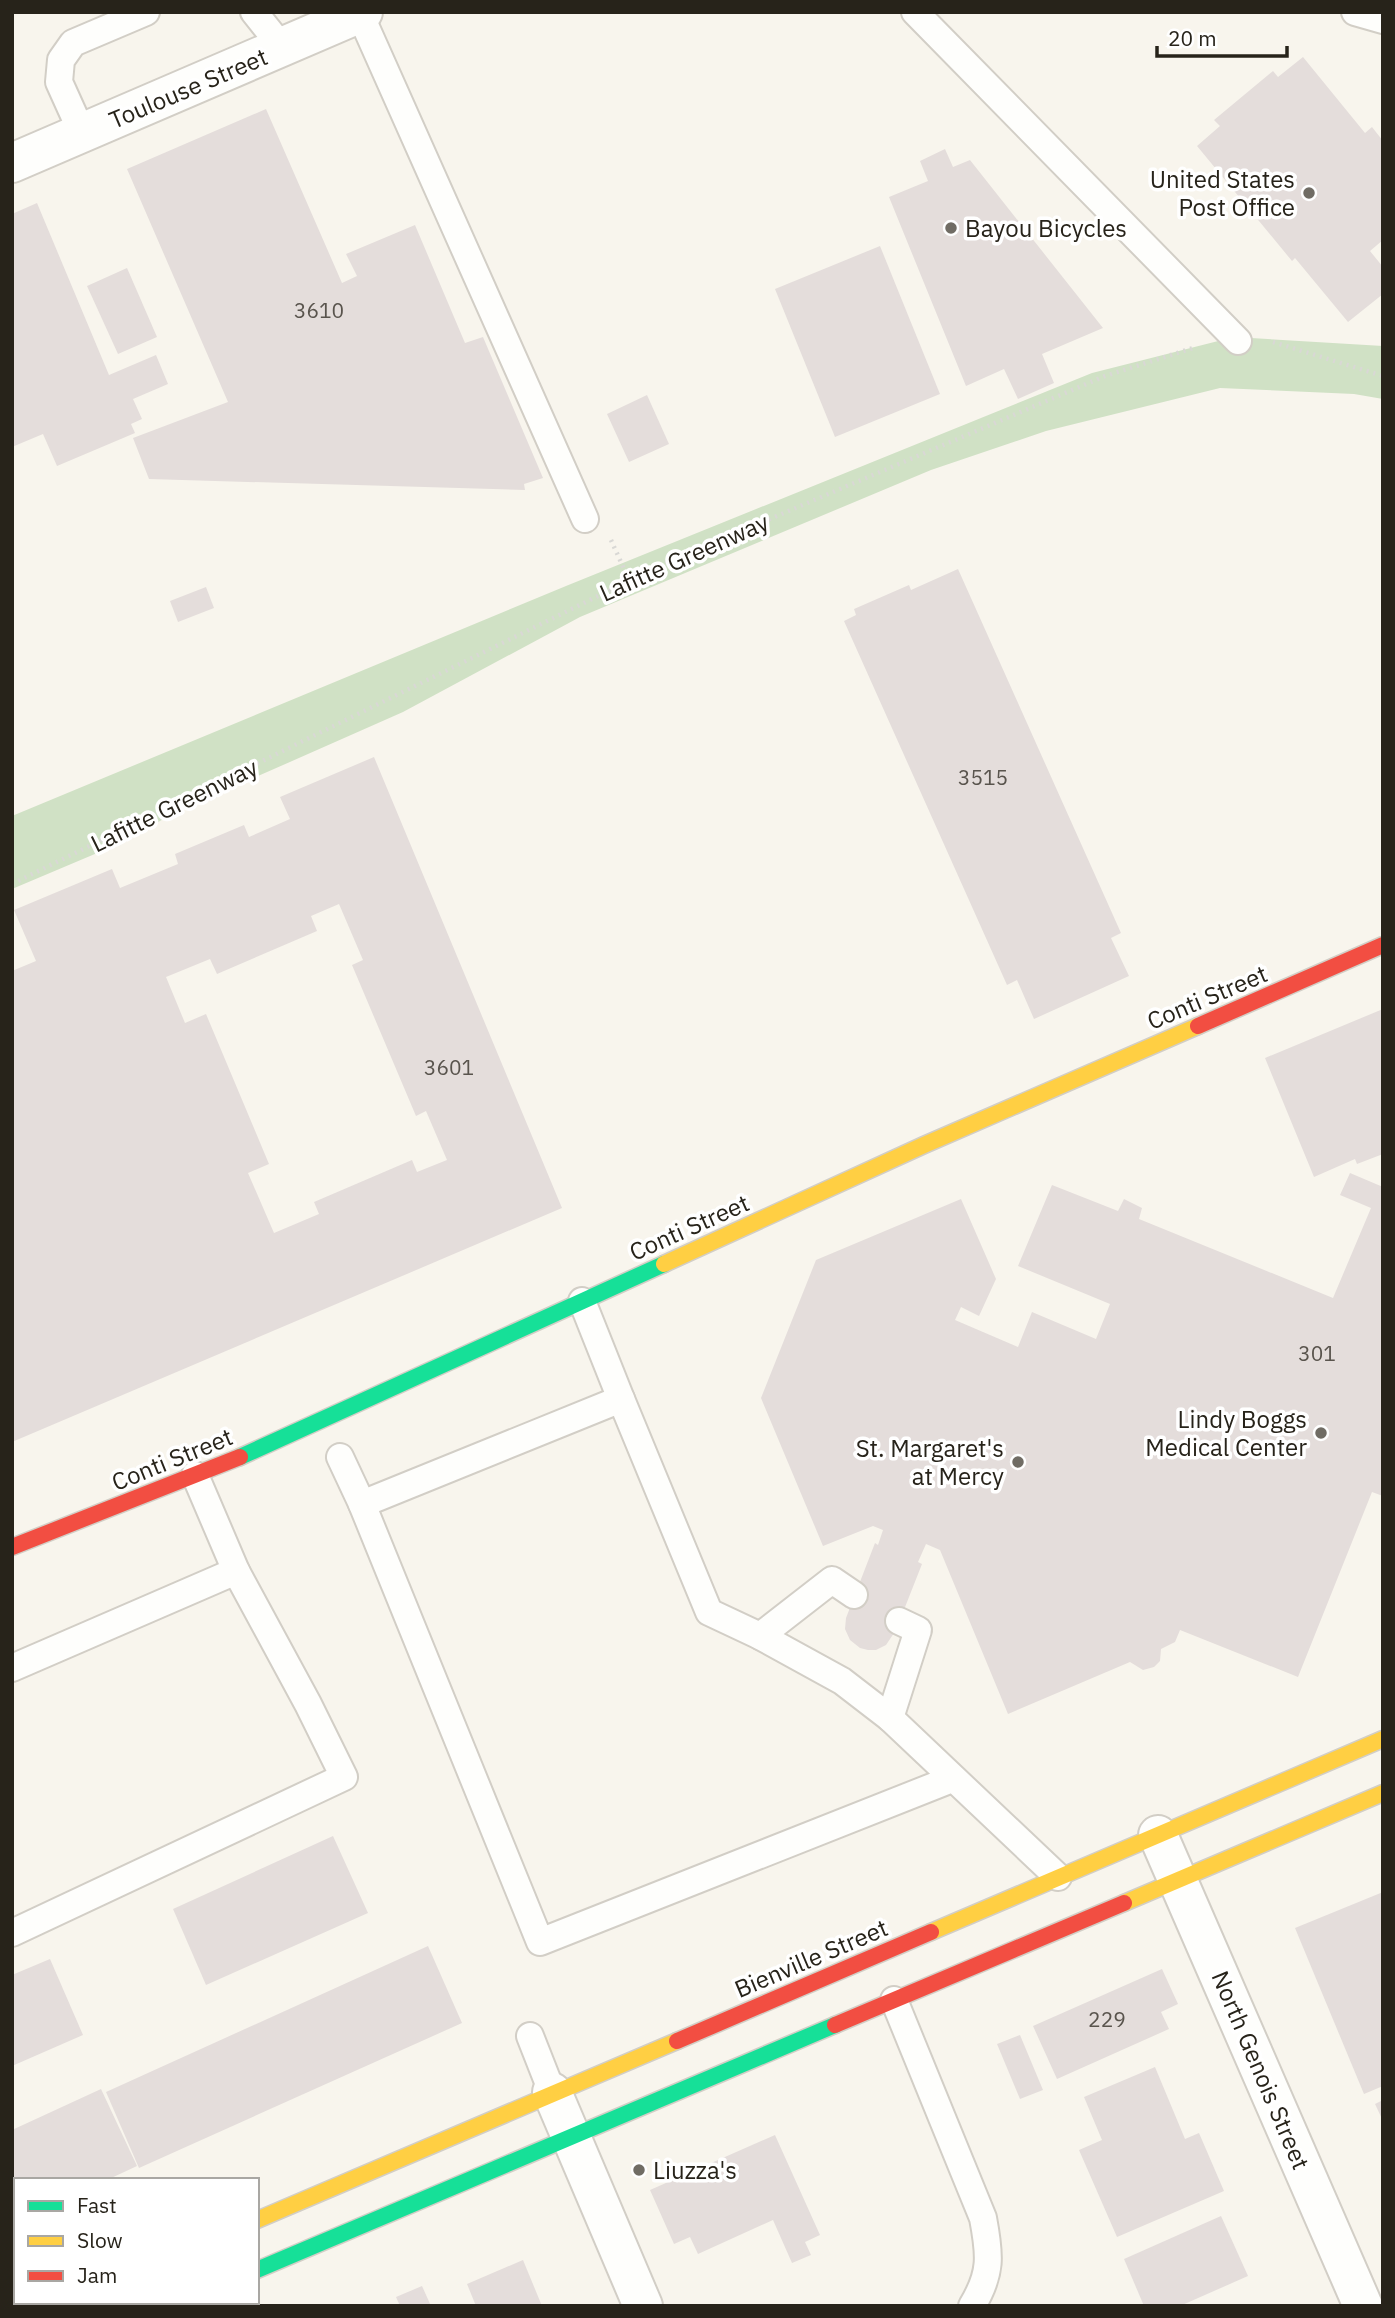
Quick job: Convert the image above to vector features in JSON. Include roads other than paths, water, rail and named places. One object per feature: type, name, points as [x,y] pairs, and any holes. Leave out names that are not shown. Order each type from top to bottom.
[{"type":"street","name":"Toulouse Street","points":[[12,163],[362,13]]},
{"type":"street","name":"Conti Street","points":[[12,1547],[195,1475],[924,1145],[1383,945]]},
{"type":"street","name":"Bienville Street","points":[[259,2219],[1383,1739]]},
{"type":"street","points":[[259,2269],[1383,1793]]},
{"type":"street","name":"North Genois Street","points":[[1158,1835],[1363,2306]]},
{"type":"street","points":[[552,2092],[643,2306]]},
{"type":"lane","points":[[82,133],[59,82],[61,60],[73,43],[146,12]]},
{"type":"lane","points":[[254,12],[282,47]]},
{"type":"lane","points":[[915,12],[1238,341]]},
{"type":"lane","points":[[1355,12],[1383,20]]},
{"type":"lane","points":[[362,13],[585,519]]},
{"type":"lane","points":[[582,1301],[709,1612],[760,1636],[842,1681],[890,1718],[1058,1877]]},
{"type":"lane","points":[[362,1504],[621,1399]]},
{"type":"lane","points":[[340,1457],[362,1504],[540,1942],[953,1779]]},
{"type":"lane","points":[[12,1933],[344,1777],[236,1571],[195,1475]]},
{"type":"lane","points":[[12,1668],[236,1571]]},
{"type":"lane","points":[[760,1636],[832,1580],[855,1595]]},
{"type":"lane","points":[[890,1718],[919,1630],[899,1621]]},
{"type":"lane","points":[[894,2000],[983,2218],[989,2250],[984,2286],[972,2306]]},
{"type":"lane","points":[[530,2036],[552,2092]]},
{"type":"place","name":"United States Post Office","points":[[1309,193]]},
{"type":"place","name":"Bayou Bicycles","points":[[951,228]]},
{"type":"place","name":"Lindy Boggs Medical Center","points":[[1321,1433]]},
{"type":"place","name":"St. Margaret's at Mercy","points":[[1018,1462]]},
{"type":"place","name":"Liuzza's","points":[[639,2170]]}]
